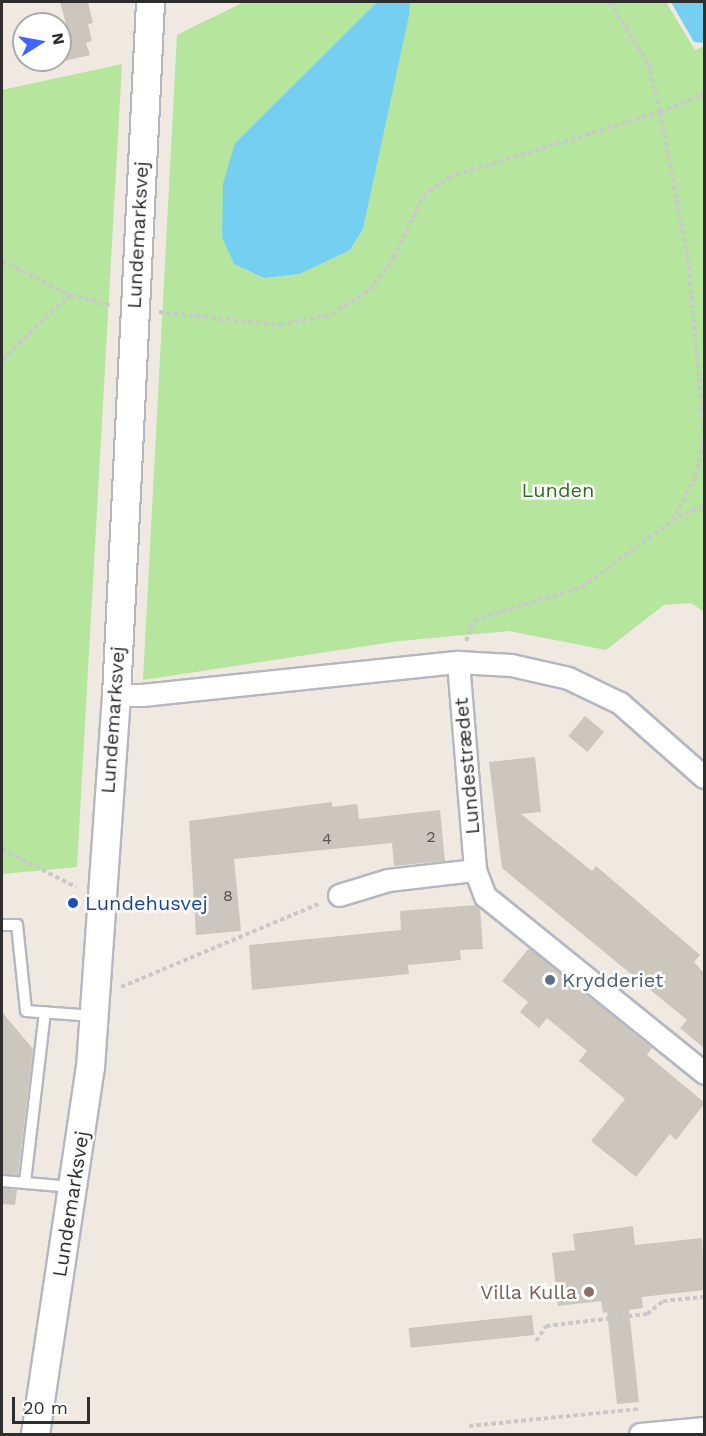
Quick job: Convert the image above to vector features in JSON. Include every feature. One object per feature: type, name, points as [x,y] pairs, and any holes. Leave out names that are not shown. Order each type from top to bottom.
[{"type":"street","name":"Lundemarksvej","points":[[35,1434],[75,1187],[94,1007],[116,694],[150,2]]},
{"type":"street","points":[[116,694],[142,695],[458,662],[511,665],[568,678],[610,698],[656,731],[705,777]]},
{"type":"street","name":"Lundestrædet","points":[[458,662],[475,870],[485,896],[705,1073]]},
{"type":"street","points":[[339,895],[388,880],[475,870]]},
{"type":"street","points":[[640,1434],[705,1428]]},
{"type":"lane","points":[[2,925],[17,925],[26,1011],[45,1012],[94,1007]]},
{"type":"lane","points":[[25,1182],[45,1012]]},
{"type":"lane","points":[[2,1181],[75,1187]]},
{"type":"path","points":[[610,2],[648,63],[660,112],[688,259],[705,430]]},
{"type":"path","points":[[2,261],[70,295],[134,310],[280,325],[332,314],[370,290],[394,258],[423,196],[449,177],[660,112],[705,94]]},
{"type":"path","points":[[2,360],[70,295]]},
{"type":"path","points":[[672,520],[696,476],[705,438]]},
{"type":"path","points":[[458,662],[474,620],[582,587],[672,520],[705,506]]},
{"type":"path","points":[[2,849],[101,899]]},
{"type":"path","points":[[94,1007],[339,895]]},
{"type":"path","points":[[536,1341],[546,1326],[647,1314],[663,1301],[705,1297]]},
{"type":"path","points":[[469,1426],[641,1408]]},
{"type":"green space","name":"Lunden","points":[[244,2],[377,2],[235,143],[234,264],[264,278],[300,274],[350,250],[363,229],[410,2],[666,2],[695,50],[704,46],[704,612],[691,603],[664,605],[606,650],[509,631],[399,641],[143,680],[177,35]]},
{"type":"green space","points":[[122,64],[77,867],[2,874],[2,90]]},
{"type":"water","points":[[377,2],[410,2],[363,229],[350,250],[300,274],[264,278],[234,264],[222,237],[223,184],[235,143]]},
{"type":"water","points":[[671,2],[704,2],[704,43],[694,42]]},
{"type":"building","points":[[60,2],[88,2],[93,23],[88,24],[92,41],[86,43],[90,55],[72,59],[72,12],[63,12]]},
{"type":"building","points":[[585,716],[604,732],[587,752],[568,736]]},
{"type":"building","points":[[535,757],[541,812],[521,814],[592,871],[596,866],[700,955],[694,962],[705,974],[705,1049],[680,1028],[687,1020],[502,868],[489,762]]},
{"type":"building","points":[[332,802],[332,807],[357,804],[359,819],[440,810],[445,861],[394,866],[392,843],[234,859],[241,931],[196,935],[189,821]]},
{"type":"building","points":[[476,905],[480,908],[483,949],[460,950],[461,960],[408,965],[409,974],[252,990],[249,945],[401,930],[400,911]]},
{"type":"building","points":[[529,948],[652,1048],[647,1055],[705,1103],[676,1140],[670,1134],[636,1177],[591,1141],[625,1099],[579,1061],[587,1051],[547,1018],[539,1028],[520,1012],[528,1002],[502,981]]},
{"type":"building","points":[[2,1012],[33,1049],[18,1175],[2,1174]]},
{"type":"building","points":[[2,1188],[17,1190],[15,1205],[2,1204]]},
{"type":"building","points":[[633,1226],[635,1245],[702,1238],[705,1290],[642,1297],[643,1308],[629,1310],[639,1402],[617,1404],[607,1312],[603,1313],[601,1301],[558,1306],[552,1253],[575,1250],[573,1234]]},
{"type":"building","points":[[532,1315],[534,1335],[411,1348],[409,1328]]},
{"type":"place","name":"Lundehusvej","points":[[73,903]]},
{"type":"place","name":"Krydderiet","points":[[550,980]]},
{"type":"place","name":"Villa Kulla","points":[[589,1292]]}]
